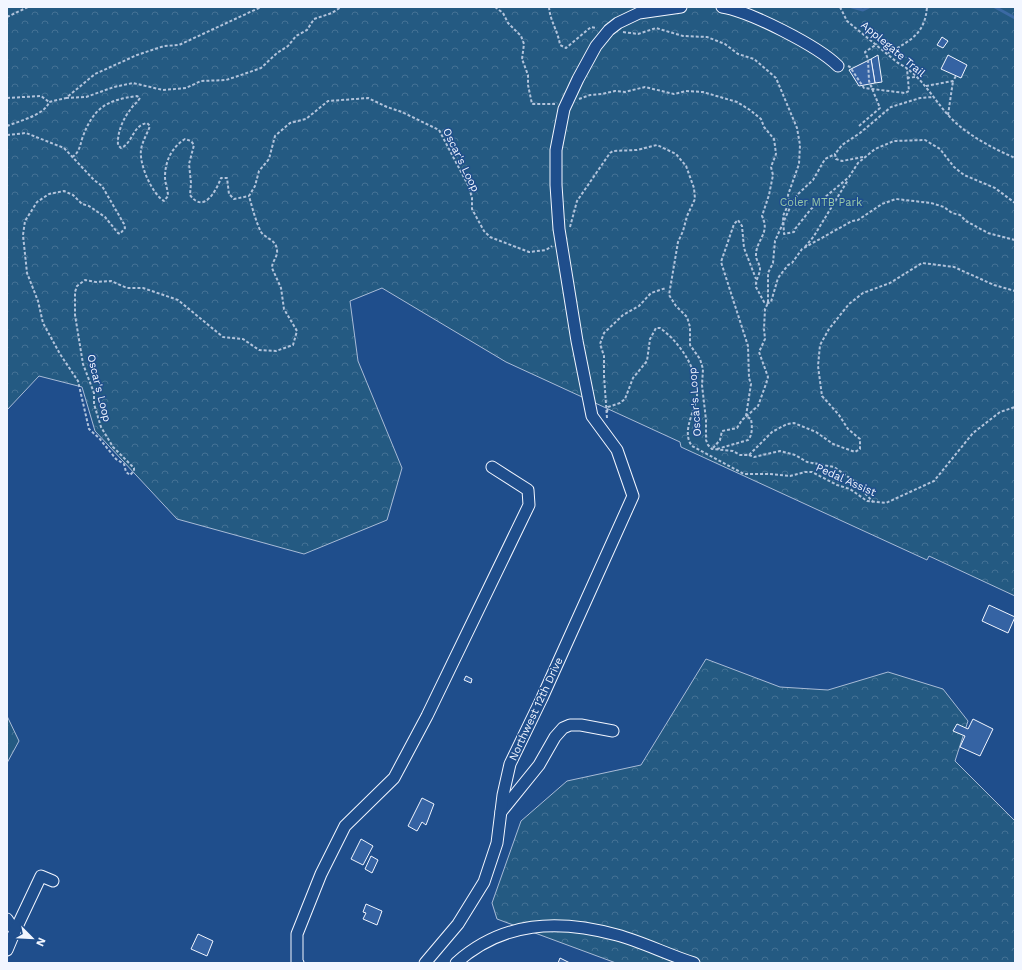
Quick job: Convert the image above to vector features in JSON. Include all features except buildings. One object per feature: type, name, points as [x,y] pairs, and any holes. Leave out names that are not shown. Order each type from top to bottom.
[{"type":"street","name":"Northwest 12th Drive","points":[[425,963],[458,924],[484,882],[497,843],[506,778],[510,764],[542,698],[633,496],[617,450],[592,416],[577,341],[558,212],[556,150],[564,109],[596,46],[609,30],[618,22],[639,13],[681,7]]},
{"type":"street","points":[[722,7],[747,16],[800,40],[830,58],[838,66]]},
{"type":"street","points":[[298,963],[297,934],[321,874],[345,826],[394,778],[427,716],[529,505],[528,490],[492,467]]},
{"type":"street","points":[[501,812],[539,765],[555,737],[563,728],[570,725],[581,725],[613,731]]},
{"type":"street","points":[[7,950],[41,876],[53,881]]},
{"type":"street","points":[[7,919],[15,931]]},
{"type":"street","points":[[456,963],[489,940],[508,932],[529,927],[551,925],[572,926],[617,935],[694,963]]},
{"type":"path","points":[[7,17],[28,7]]},
{"type":"path","points":[[66,98],[95,74],[137,55],[164,46],[180,46],[261,7]]},
{"type":"path","points":[[49,102],[66,98],[86,97],[114,87],[133,83],[163,90],[186,88],[201,81],[226,80],[261,68],[277,53],[288,46],[296,36],[308,30],[314,19],[332,13],[341,7]]},
{"type":"path","points":[[495,7],[503,13],[508,23],[521,36],[524,44],[522,59],[528,75],[532,104],[549,105],[585,98],[590,95],[615,91],[625,92],[645,87],[674,94],[686,91],[703,92],[737,102],[761,119],[764,128],[774,139],[776,154],[771,167],[772,175],[769,195],[762,216],[766,224],[756,256],[760,269],[756,280],[756,287],[764,302],[768,303]]},
{"type":"path","points":[[549,7],[550,18],[558,35],[560,45],[566,48],[591,27],[638,34],[656,28],[683,36],[707,37],[725,44],[738,54],[754,59],[776,78],[797,128],[800,145],[798,164],[789,190],[789,203],[783,216],[782,226],[784,234],[794,232],[811,209],[849,177]]},
{"type":"path","name":"Applegate Trail","points":[[840,7],[847,21],[888,53],[898,63],[907,67],[915,77],[926,86],[948,115],[977,138],[1015,158]]},
{"type":"path","points":[[888,53],[915,36],[926,21],[927,7]]},
{"type":"path","points":[[859,126],[880,108],[869,81],[868,59],[865,52],[877,44]]},
{"type":"path","points":[[838,66],[850,67],[864,88],[905,93],[909,91],[907,67]]},
{"type":"path","points":[[948,115],[953,81],[956,76]]},
{"type":"path","points":[[907,78],[915,77]]},
{"type":"path","points":[[926,86],[953,81]]},
{"type":"path","points":[[7,98],[41,96],[49,102]]},
{"type":"path","points":[[72,157],[77,154],[85,132],[100,108],[108,102],[137,96],[140,98],[131,108],[123,122],[117,139],[118,145],[121,148],[126,146],[134,131],[142,124],[147,124],[150,126],[141,150],[142,163],[155,194],[164,201],[168,196],[165,178],[167,159],[177,144],[185,139],[191,140],[194,145],[189,164],[191,183],[190,195],[194,201],[198,203],[206,201],[214,192],[221,178],[227,178],[229,194],[234,199],[249,196]]},
{"type":"path","points":[[768,303],[768,273],[773,263],[775,241],[792,203],[798,194],[813,180],[825,159],[834,154],[842,145],[860,133],[891,107],[920,98],[933,97]]},
{"type":"path","name":"Oscar's Loop","points":[[7,135],[26,133],[60,146],[102,186],[125,228],[120,234],[118,233],[105,217],[89,206],[82,204],[68,192],[64,191],[49,194],[34,205],[23,225],[27,273],[38,301],[43,322],[60,354],[78,381],[89,429],[99,438],[116,459],[124,464],[126,472],[130,474],[133,473],[134,468],[113,447],[101,427],[94,404],[94,393],[83,364],[75,315],[75,292],[77,286],[85,280],[96,282],[111,281],[127,288],[143,288],[178,300],[189,311],[198,315],[227,338],[243,339],[259,350],[265,351],[276,351],[293,346],[297,332],[296,328],[284,309],[281,288],[272,268],[272,264],[277,254],[276,245],[261,231],[249,196],[255,186],[259,171],[269,159],[275,136],[290,123],[306,119],[328,101],[368,98],[384,106],[402,112],[439,130],[468,187],[472,198],[472,209],[484,231],[490,237],[520,250],[533,252],[546,250],[561,239],[570,228],[577,201],[599,171],[607,157],[613,151],[637,150],[657,145],[676,154],[684,163],[696,195],[678,242],[669,295],[676,306],[687,317],[690,327],[690,345],[704,369],[702,381],[706,420],[706,440],[712,449],[733,450],[740,455],[749,455],[754,457],[780,451],[795,455],[807,462],[834,467],[854,481],[874,503]]},
{"type":"path","points":[[7,126],[34,117],[48,106],[49,102]]},
{"type":"path","points":[[712,449],[715,448],[720,440],[722,432],[737,428],[746,416],[758,406],[768,377],[760,352],[765,340],[765,309],[768,303],[771,302],[778,278],[814,236],[858,163],[865,157],[875,150],[894,141],[925,140],[940,149],[954,167],[964,175],[995,188],[1015,203]]},
{"type":"path","points":[[834,154],[836,159],[842,161],[865,157]]},
{"type":"path","points":[[802,249],[852,221],[858,220],[882,204],[896,199],[931,203],[944,207],[952,213],[960,215],[966,221],[988,233],[1015,240]]},
{"type":"path","points":[[746,416],[752,384],[749,378],[748,346],[722,262],[734,224],[738,220],[742,226],[744,248],[756,280]]},
{"type":"path","points":[[749,455],[772,432],[787,424],[794,423],[816,432],[833,444],[855,452],[860,449],[860,439],[848,429],[840,415],[822,396],[818,357],[820,344],[829,329],[846,306],[863,293],[890,283],[922,263],[954,267],[994,285],[1015,291]]},
{"type":"path","points":[[607,422],[604,356],[600,344],[604,333],[623,316],[639,306],[650,294],[666,288]]},
{"type":"path","name":"Pedal Assist","points":[[607,412],[608,407],[620,403],[625,399],[633,378],[647,361],[651,334],[656,328],[660,328],[675,342],[695,374],[696,397],[688,432],[692,446],[744,474],[790,476],[805,472],[818,474],[874,503],[886,503],[908,491],[930,483],[941,473],[973,433],[1000,412],[1015,407]]},
{"type":"path","points":[[712,449],[726,447],[748,440],[751,437],[752,423],[751,419],[746,416]]},
{"type":"green space","name":"Coler MTB Park","points":[[7,7],[1015,7],[1015,596],[929,556],[927,560],[681,447],[680,442],[506,362],[382,288],[350,301],[358,361],[402,468],[387,520],[304,554],[177,519],[95,431],[82,387],[39,376],[7,410]]},
{"type":"green space","points":[[706,659],[780,687],[828,690],[888,672],[943,689],[968,721],[955,761],[1015,821],[1015,963],[616,963],[497,919],[492,903],[521,821],[567,781],[641,765]]},
{"type":"green space","points":[[7,716],[19,741],[7,763]]},
{"type":"waterway","points":[[852,7],[863,10],[869,7]]},
{"type":"waterway","points":[[995,7],[1015,18]]}]
